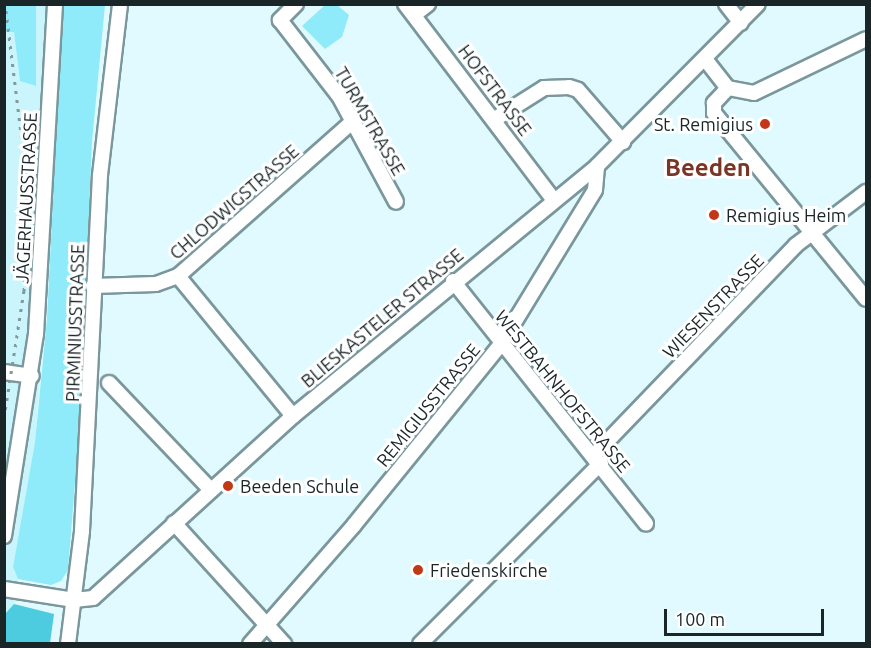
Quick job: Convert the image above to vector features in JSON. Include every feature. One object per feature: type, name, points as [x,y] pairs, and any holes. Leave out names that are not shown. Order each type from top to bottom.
[{"type":"street","name":"JÄGERHAUSSTRASSE","points":[[4,536],[32,376],[55,4]]},
{"type":"street","name":"PIRMINIUSSTRASSE","points":[[68,644],[74,600],[90,399],[93,286],[100,175],[120,4]]},
{"type":"street","name":"TURMSTRASSE","points":[[296,4],[280,20],[326,77],[353,121],[396,202]]},
{"type":"street","points":[[409,10],[428,4]]},
{"type":"street","points":[[726,4],[741,23]]},
{"type":"street","name":"BLIESKASTELER STRASSE","points":[[10,590],[49,598],[74,600],[93,598],[293,416],[453,281],[597,166],[758,4]]},
{"type":"street","name":"HOFSTRASSE","points":[[409,10],[495,119],[554,200]]},
{"type":"street","points":[[705,59],[728,88],[742,93],[765,90],[867,39]]},
{"type":"street","points":[[495,119],[544,88],[569,87],[578,90],[623,141]]},
{"type":"street","points":[[728,88],[714,103],[714,113],[867,299]]},
{"type":"street","name":"CHLODWIGSTRASSE","points":[[93,286],[156,284],[178,276],[353,121]]},
{"type":"street","name":"REMIGIUSSTRASSE","points":[[250,644],[354,525],[501,344],[595,190],[597,166]]},
{"type":"street","name":"WIESENSTRASSE","points":[[420,644],[598,459],[810,232],[867,192]]},
{"type":"street","points":[[178,276],[293,416]]},
{"type":"street","name":"WESTBAHNHOFSTRASSE","points":[[453,281],[501,344],[598,459],[646,524]]},
{"type":"street","points":[[4,372],[32,376]]},
{"type":"street","points":[[109,383],[211,490]]},
{"type":"street","points":[[174,524],[265,626],[284,644]]},
{"type":"shaded area","points":[[63,4],[105,5],[92,142],[80,421],[68,570],[61,581],[51,585],[18,579],[13,567],[35,442],[47,319]]},
{"type":"shaded area","points":[[4,5],[36,5],[36,86],[20,81],[14,32],[5,32]]},
{"type":"shaded area","points":[[36,5],[63,5],[56,171],[35,442],[13,567],[18,579],[14,604],[5,614],[5,32],[14,32],[20,81],[35,86]]},
{"type":"shaded area","points":[[325,5],[337,5],[349,15],[342,37],[325,49],[302,26]]},
{"type":"shaded area","points":[[14,604],[54,614],[50,643],[5,643],[5,614]]},
{"type":"railway","points":[[4,418],[24,291],[28,217],[26,174],[5,4]]},
{"type":"place","name":"St. Remigius","points":[[765,124]]},
{"type":"place","name":"Remigius Heim","points":[[714,215]]},
{"type":"place","name":"Beeden Schule","points":[[228,486]]},
{"type":"place","name":"Friedenskirche","points":[[418,570]]},
{"type":"district","name":"Beeden","points":[[708,168]]}]
